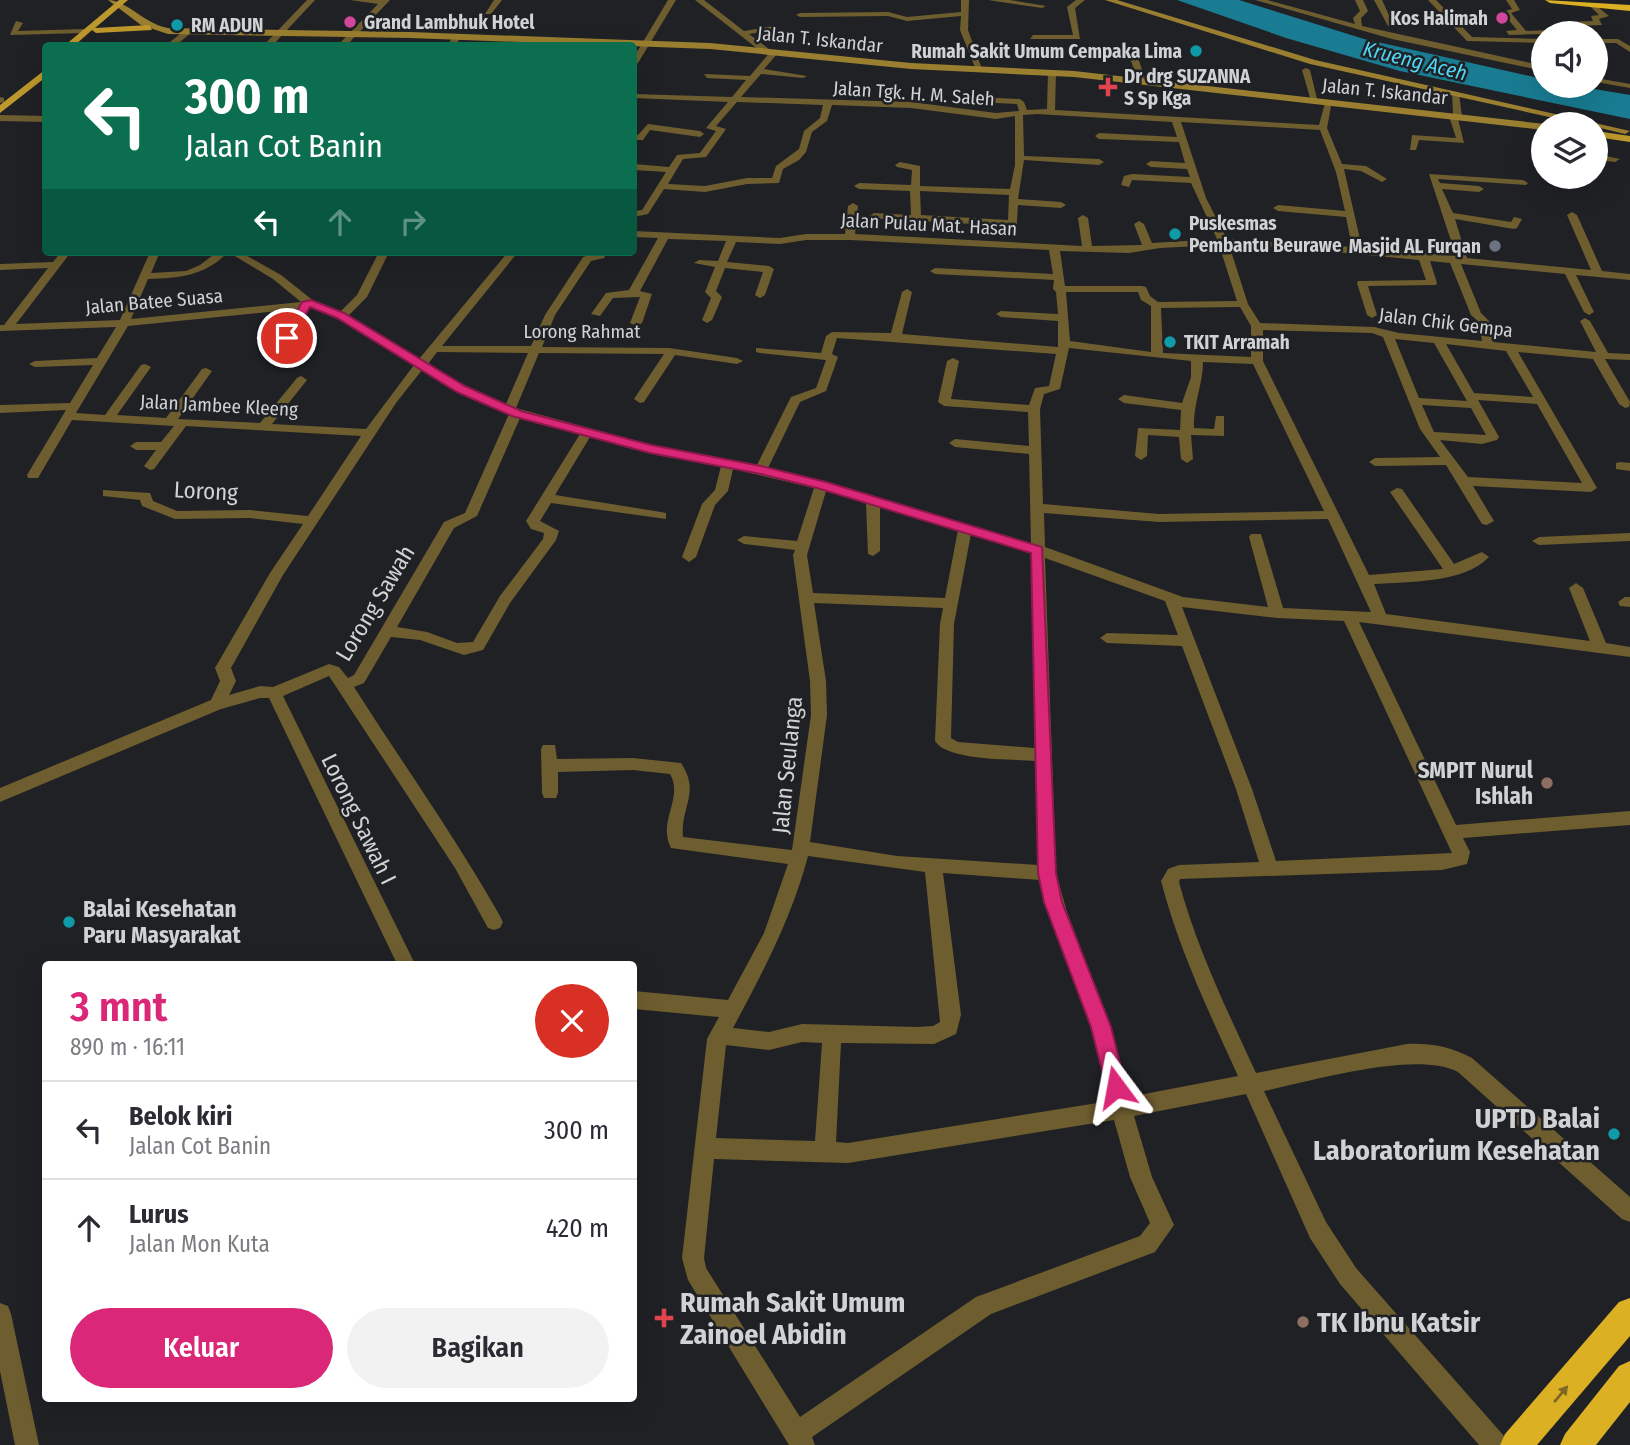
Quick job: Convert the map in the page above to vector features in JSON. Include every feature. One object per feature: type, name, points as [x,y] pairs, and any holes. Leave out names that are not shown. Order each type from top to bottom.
[{"type":"highway","points":[[1550,0],[1630,4]]},
{"type":"highway","points":[[1570,0],[1630,4]]},
{"type":"highway","points":[[1624,0],[1630,4]]},
{"type":"highway","points":[[1516,1445],[1630,1313]]},
{"type":"highway","points":[[1576,1445],[1630,1378]]},
{"type":"main road","points":[[73,42],[119,4],[132,0]]},
{"type":"main road","points":[[82,42],[119,4]]},
{"type":"main road","points":[[96,30],[149,27]]},
{"type":"main road","points":[[0,103],[42,71]]},
{"type":"main road","points":[[1608,133],[1629,134]]},
{"type":"street","points":[[271,42],[311,0]]},
{"type":"street","points":[[354,0],[385,1]]},
{"type":"street","points":[[488,12],[498,0]]},
{"type":"street","points":[[637,58],[672,0]]},
{"type":"street","points":[[637,213],[645,212],[680,157],[704,155],[722,129],[710,128],[758,71],[770,52],[699,0]]},
{"type":"street","points":[[965,0],[966,39],[980,70]]},
{"type":"street","points":[[992,0],[1042,6]]},
{"type":"street","points":[[1033,37],[1077,37],[1071,8],[1081,0]]},
{"type":"street","points":[[1109,0],[1285,55],[1455,93],[1531,119]]},
{"type":"street","points":[[1259,0],[1359,28],[1531,66]]},
{"type":"street","points":[[1359,0],[1364,11],[1357,18],[1359,28]]},
{"type":"street","points":[[1378,0],[1391,24]]},
{"type":"street","points":[[1432,0],[1442,1]]},
{"type":"street","points":[[1432,0],[1469,39],[1531,41]]},
{"type":"street","points":[[1510,0],[1516,11],[1506,12],[1523,32]]},
{"type":"street","points":[[344,42],[385,1]]},
{"type":"street","points":[[1514,40],[1508,33],[1577,31],[1573,24],[1598,23],[1594,18],[1605,16],[1596,3]]},
{"type":"street","name":"Jalan T. Iskandar","points":[[119,4],[149,27],[188,33],[352,33],[508,42]]},
{"type":"street","points":[[800,15],[888,13],[906,19],[964,14]]},
{"type":"street","points":[[19,23],[13,33],[85,31]]},
{"type":"street","points":[[744,33],[771,28]]},
{"type":"street","points":[[175,42],[188,33]]},
{"type":"street","points":[[454,42],[457,37]]},
{"type":"street","points":[[1608,41],[1618,41],[1630,50]]},
{"type":"street","name":"Jalan T. Iskandar","points":[[637,43],[980,70],[1052,72],[1455,117],[1531,122]]},
{"type":"street","points":[[1138,50],[1134,58],[1142,81]]},
{"type":"street","points":[[1306,70],[1315,101]]},
{"type":"street","points":[[758,71],[803,76]]},
{"type":"street","points":[[1051,112],[1052,72]]},
{"type":"street","points":[[707,76],[751,78]]},
{"type":"street","points":[[1608,82],[1630,86]]},
{"type":"street","points":[[1413,148],[1415,137],[1461,141],[1455,117],[1455,93]]},
{"type":"street","name":"Jalan Tgk. H. M. Saleh","points":[[637,96],[922,106],[975,115],[1051,112],[1099,114],[1323,128]]},
{"type":"street","points":[[977,100],[1020,102],[1020,165],[1014,197],[1012,245]]},
{"type":"street","points":[[662,186],[705,189],[747,181],[775,181],[779,168],[796,158],[803,150],[808,131],[822,121],[828,102]]},
{"type":"street","points":[[1329,103],[1323,128],[1332,144],[1357,249]]},
{"type":"street","points":[[1026,158],[1099,166],[1099,114]]},
{"type":"street","points":[[0,118],[42,120]]},
{"type":"street","points":[[1176,120],[1195,180],[1223,242],[1243,304],[1257,326],[1256,361],[1365,580],[1380,618]]},
{"type":"street","points":[[637,138],[640,138],[648,127],[700,134]]},
{"type":"street","points":[[1608,131],[1629,134]]},
{"type":"street","points":[[1099,136],[1184,140]]},
{"type":"street","points":[[1608,158],[1615,159]]},
{"type":"street","points":[[1151,164],[1191,166]]},
{"type":"street","points":[[900,165],[917,169],[915,189],[918,241]]},
{"type":"street","points":[[1338,166],[1363,168],[1382,179]]},
{"type":"street","points":[[637,167],[671,171]]},
{"type":"street","points":[[1488,345],[1484,321],[1476,315],[1458,259],[1449,215],[1432,177],[1434,175],[1523,183]]},
{"type":"street","points":[[1126,185],[1126,178],[1132,177],[1195,180]]},
{"type":"street","points":[[1436,186],[1506,191]]},
{"type":"street","points":[[859,187],[1014,197],[1061,205]]},
{"type":"street","points":[[850,237],[853,206]]},
{"type":"street","points":[[1278,208],[1350,214]]},
{"type":"street","points":[[1449,215],[1514,226],[1517,219]]},
{"type":"street","points":[[1572,215],[1598,274]]},
{"type":"street","points":[[874,216],[1012,223]]},
{"type":"street","points":[[1083,218],[1087,249]]},
{"type":"street","points":[[1139,224],[1148,247]]},
{"type":"street","name":"Jalan Pulau Mat. Hasan","points":[[637,233],[780,241],[806,237],[850,237],[1087,249],[1223,242],[1357,249],[1630,277]]},
{"type":"street","points":[[628,294],[634,291],[665,235]]},
{"type":"street","points":[[707,320],[717,296],[710,292],[732,239]]},
{"type":"street","points":[[933,867],[951,1016],[949,1028],[934,1035],[802,1033],[769,1041],[718,1035],[693,1250],[696,1272],[799,1439],[984,1305],[1147,1244],[1163,1225],[1147,1197],[1120,1109],[1101,1027],[1053,902],[1047,873],[1034,409],[1039,391],[1054,389],[1064,347],[1055,247]]},
{"type":"street","points":[[4,328],[62,256]]},
{"type":"street","points":[[33,475],[124,323],[153,256]]},
{"type":"street","points":[[144,275],[194,274],[218,256]]},
{"type":"street","points":[[240,256],[277,277],[308,304],[341,316],[461,389],[513,412],[650,449],[761,470],[821,485],[1038,550],[1172,600],[1277,614],[1380,618],[1630,652]]},
{"type":"street","points":[[254,264],[261,256]]},
{"type":"street","points":[[341,316],[362,297],[382,256]]},
{"type":"street","points":[[217,704],[228,681],[223,668],[310,520],[421,363],[436,349],[484,284],[509,256]]},
{"type":"street","points":[[513,412],[534,349],[550,315],[587,259],[600,256]]},
{"type":"street","points":[[1372,315],[1363,282],[1432,283],[1423,256]]},
{"type":"street","points":[[699,263],[769,269],[760,295]]},
{"type":"street","points":[[0,268],[54,265]]},
{"type":"street","points":[[935,271],[1142,289],[1146,298],[1156,305],[1243,304]]},
{"type":"street","points":[[1568,271],[1600,356],[1625,404]]},
{"type":"street","points":[[896,337],[907,292]]},
{"type":"street","points":[[596,314],[610,295],[647,294],[636,323]]},
{"type":"street","points":[[261,338],[287,338],[308,304]]},
{"type":"street","name":"Jalan Batee Suasa","points":[[4,328],[124,323],[308,304]]},
{"type":"street","points":[[1156,305],[1157,356]]},
{"type":"street","points":[[1001,314],[1063,318]]},
{"type":"street","name":"Jalan Chik Gempa","points":[[1257,326],[1374,330],[1389,337],[1630,357]]},
{"type":"street","points":[[826,355],[832,336],[836,334],[1256,361]]},
{"type":"street","points":[[1389,337],[1430,435],[1464,481],[1487,521]]},
{"type":"street","points":[[1430,435],[1493,437],[1438,339]]},
{"type":"street","name":"Lorong Rahmat","points":[[436,349],[669,351],[670,357],[640,399]]},
{"type":"street","points":[[1464,481],[1591,488],[1511,349]]},
{"type":"street","points":[[760,350],[832,357],[820,391],[808,393],[795,400],[761,470]]},
{"type":"street","points":[[669,351],[737,361]]},
{"type":"street","points":[[1187,459],[1187,407],[1197,377],[1197,358]]},
{"type":"street","points":[[36,364],[102,361]]},
{"type":"street","points":[[953,362],[944,402],[1034,409]]},
{"type":"street","points":[[108,419],[145,367]]},
{"type":"street","name":"Lorong","points":[[150,467],[165,446],[206,371]]},
{"type":"street","points":[[264,426],[301,380]]},
{"type":"street","points":[[1124,399],[1187,407]]},
{"type":"street","points":[[1415,401],[1542,401]]},
{"type":"street","name":"Jalan Jambee Kleeng","points":[[0,409],[70,411],[108,419],[369,433]]},
{"type":"street","name":"Lorong Sawah","points":[[0,794],[217,704],[260,692],[274,693],[329,670],[334,671],[345,685],[359,678],[447,528],[470,516],[513,412]]},
{"type":"street","points":[[1142,456],[1142,431],[1220,433],[1220,419]]},
{"type":"street","points":[[387,631],[420,635],[461,650],[478,646],[505,600],[552,534],[549,529],[533,523],[587,432]]},
{"type":"street","points":[[955,443],[1036,451]]},
{"type":"street","name":"Lorong","points":[[136,446],[165,446]]},
{"type":"street","points":[[1375,462],[1449,461]]},
{"type":"street","points":[[689,557],[709,504],[721,491],[728,464]]},
{"type":"street","name":"Jalan Seulanga","points":[[718,1035],[772,936],[800,853],[819,715],[818,681],[801,546],[821,485]]},
{"type":"street","points":[[1397,492],[1452,572]]},
{"type":"street","name":"Lorong","points":[[108,493],[145,496],[147,503],[175,515],[250,514],[310,520]]},
{"type":"street","points":[[546,498],[661,516]]},
{"type":"street","points":[[873,500],[873,551]]},
{"type":"street","points":[[1037,508],[1141,518],[1332,515]]},
{"type":"street","points":[[965,528],[947,624],[943,741],[955,748],[1043,755]]},
{"type":"street","points":[[1256,537],[1277,614]]},
{"type":"street","points":[[1539,541],[1630,537]]},
{"type":"street","points":[[744,540],[801,546]]},
{"type":"street","points":[[1365,580],[1421,578],[1452,572],[1482,557]]},
{"type":"street","points":[[1576,588],[1601,649]]},
{"type":"street","points":[[806,598],[951,603]]},
{"type":"street","points":[[1172,600],[1244,789],[1270,870]]},
{"type":"street","points":[[1350,618],[1462,856],[1458,861],[1187,871],[1174,874],[1170,881],[1182,927],[1199,970],[1318,1230],[1348,1276],[1495,1445]]},
{"type":"street","points":[[1107,638],[1188,641]]},
{"type":"street","points":[[345,685],[405,781],[461,863],[494,922]]},
{"type":"street","name":"Lorong Sawah I","points":[[274,693],[405,961]]},
{"type":"street","points":[[550,793],[550,757],[669,766],[679,771],[682,781],[673,834],[677,843],[933,867],[1047,873]]},
{"type":"street","points":[[1451,832],[1630,818]]},
{"type":"street","points":[[637,1000],[732,1009]]},
{"type":"street","points":[[825,1154],[832,1033]]},
{"type":"street","points":[[705,1148],[848,1153],[1120,1109],[1407,1053],[1449,1056],[1465,1065],[1630,1211]]},
{"type":"street","points":[[0,1314],[27,1445]]},
{"type":"water","name":"Krueng Aceh","points":[[1177,0],[1239,0],[1364,39],[1531,76],[1531,98],[1608,98],[1608,91],[1630,95],[1630,119],[1608,114],[1608,112],[1596,112],[1400,71],[1286,38]]},
{"type":"place","name":"Kos Halimah","points":[[1502,18]]},
{"type":"place","name":"Grand Lambhuk Hotel","points":[[350,22]]},
{"type":"place","name":"RM ADUN","points":[[177,25]]},
{"type":"place","name":"Rumah Sakit Umum Cempaka Lima","points":[[1196,51]]},
{"type":"place","name":"Dr drg SUZANNA S Sp Kga","points":[[1108,87]]},
{"type":"place","name":"Puskesmas Pembantu Beurawe","points":[[1175,234]]},
{"type":"place","name":"Masjid AL Furqan","points":[[1495,246]]},
{"type":"place","name":"TKIT Arramah","points":[[1170,342]]},
{"type":"place","name":"SMPIT Nurul Ishlah","points":[[1547,783]]},
{"type":"place","name":"Balai Kesehatan Paru Masyarakat","points":[[69,922]]},
{"type":"place","name":"UPTD Balai Laboratorium Kesehatan","points":[[1614,1134]]},
{"type":"place","name":"Rumah Sakit Umum Zainoel Abidin","points":[[664,1318]]},
{"type":"place","name":"TK Ibnu Katsir","points":[[1303,1322]]},
{"type":"route","points":[[287,338],[305,305],[311,304],[341,316],[461,389],[516,413],[650,449],[761,470],[821,485],[1038,550],[1047,873],[1053,902],[1101,1027],[1116,1087]]}]
